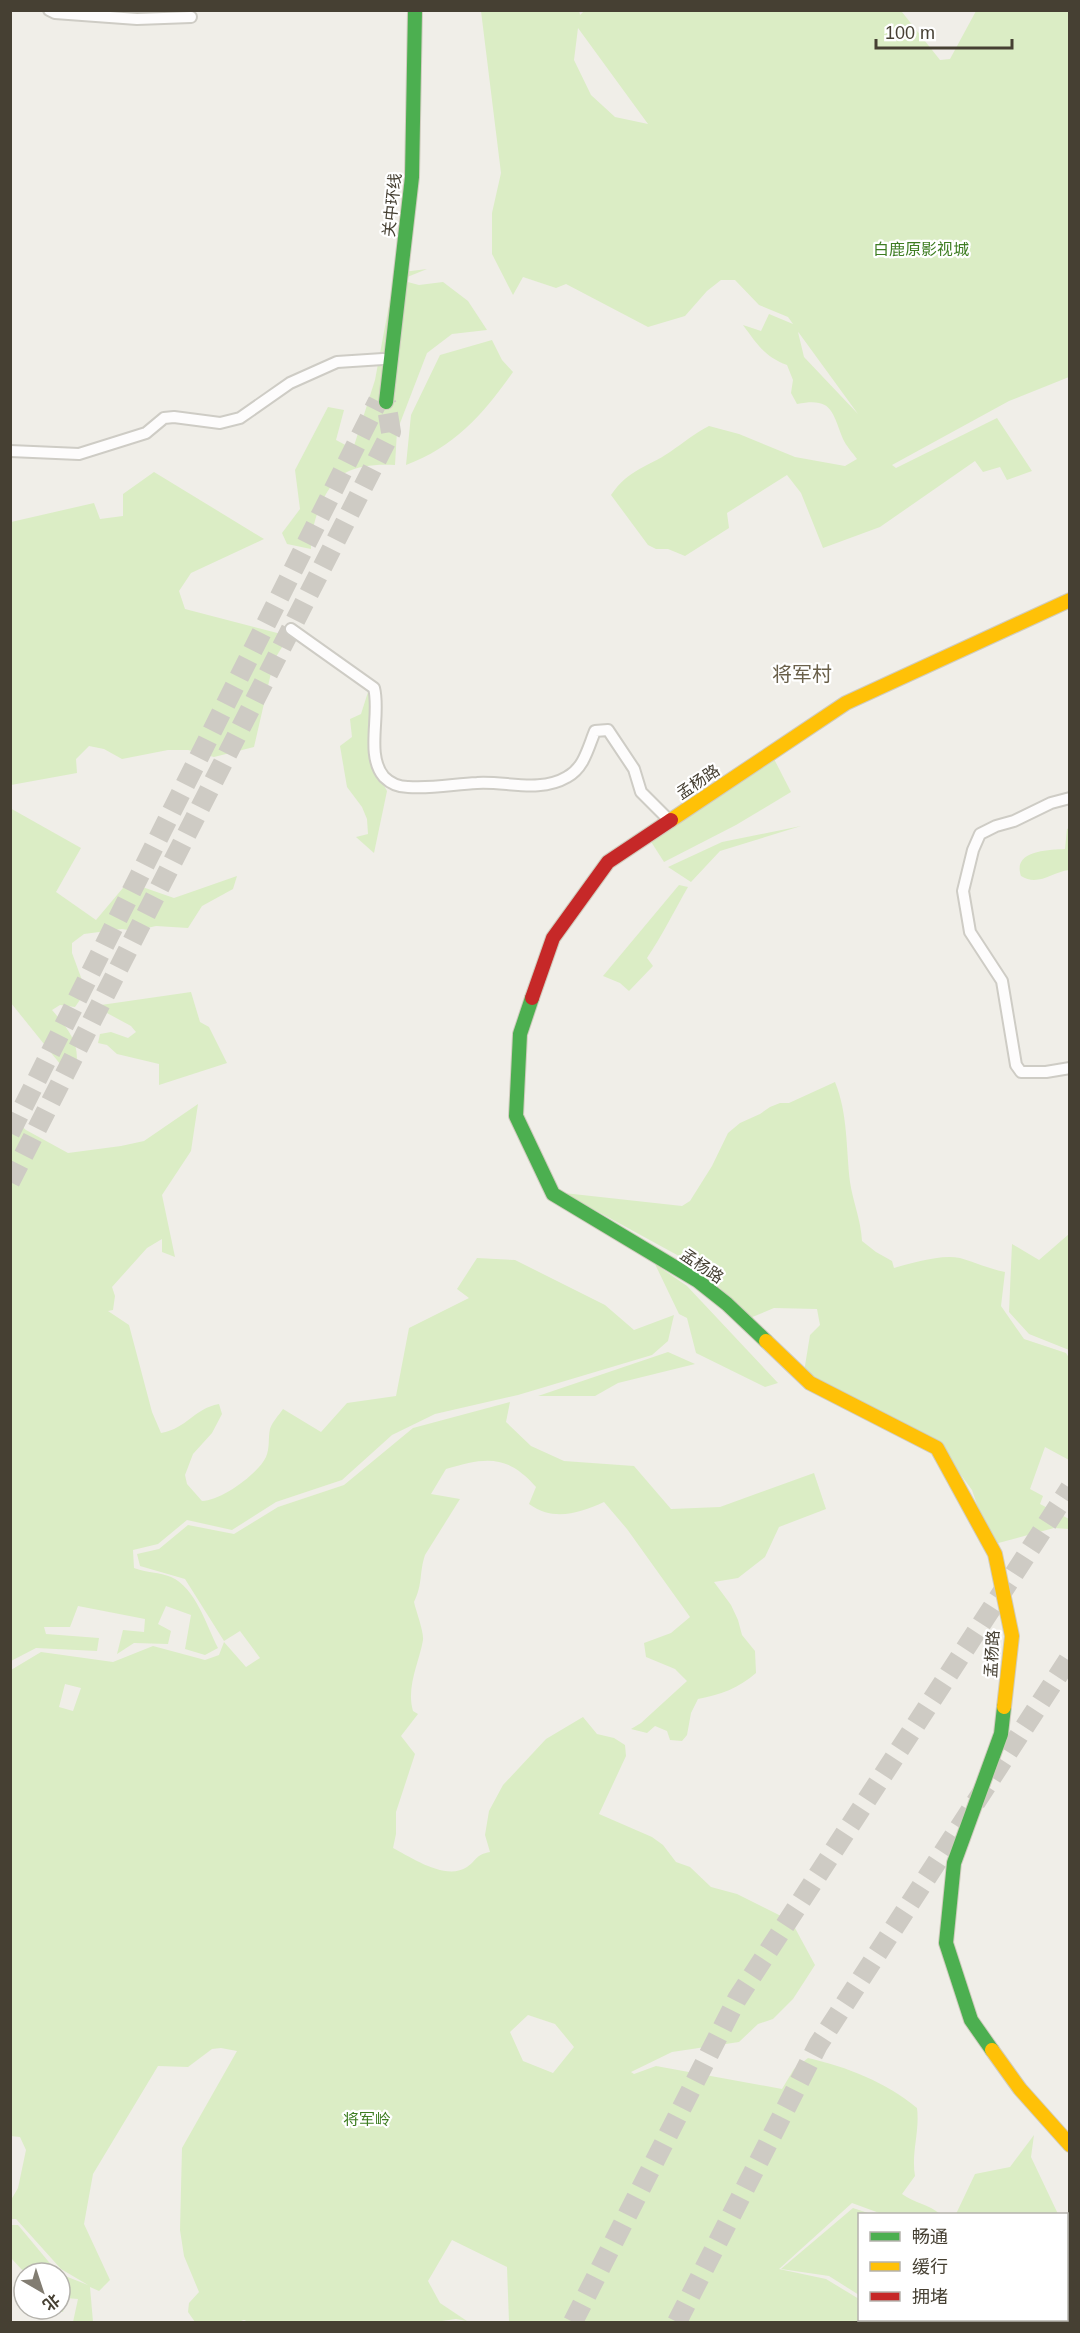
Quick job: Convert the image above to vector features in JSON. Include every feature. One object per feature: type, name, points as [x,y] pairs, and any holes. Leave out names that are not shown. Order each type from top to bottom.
[{"type":"main road","name":"关中环线","points":[[402,10],[404,177],[383,359],[382,401],[412,177],[415,10]]},
{"type":"main road","name":"孟杨路","points":[[1070,600],[846,703],[608,862],[553,938],[520,1034],[516,1116],[553,1194],[698,1281],[727,1304],[810,1383],[937,1448],[995,1554],[1012,1636],[1001,1734],[954,1863],[946,1943],[971,2020],[1020,2089],[1070,2145]]},
{"type":"street","points":[[49,10],[55,13],[137,19],[191,17]]},
{"type":"street","points":[[10,450],[80,454],[146,433],[164,418],[174,417],[220,423],[240,418],[290,383],[337,362],[383,359]]},
{"type":"street","points":[[291,629],[374,688],[377,701],[374,731],[376,759],[382,775],[393,785],[409,788],[480,782],[522,785],[551,784],[568,777],[580,767],[595,732],[608,730],[634,769],[641,792],[670,821]]},
{"type":"street","points":[[1070,798],[1051,803],[980,834],[973,850],[963,891],[970,932],[1002,981],[1016,1065],[1021,1072],[1046,1072],[1070,1068]]},
{"type":"green space","name":"白鹿原影视城","points":[[579,10],[580,15],[585,10],[903,11],[940,60],[950,59],[976,11],[1069,11],[1069,377],[1009,401],[892,465],[896,468],[997,418],[1032,471],[1007,480],[1000,467],[983,472],[975,461],[880,527],[823,548],[801,493],[787,475],[727,513],[729,528],[685,556],[668,549],[656,549],[648,545],[611,495],[631,474],[709,426],[739,434],[795,457],[845,466],[857,459],[844,442],[829,408],[809,402],[797,404],[791,393],[793,380],[787,365],[757,344],[743,325],[761,331],[769,314],[793,324],[788,317],[759,305],[735,280],[721,280],[707,291],[685,316],[648,327],[566,284],[556,288],[523,277],[513,295],[492,254],[492,213],[501,173],[481,11]],"holes":[[[578,28],[648,124],[615,117],[591,95],[574,60]],[[799,333],[858,414],[804,357]]]},
{"type":"green space","points":[[427,269],[400,280],[419,285],[443,282],[468,301],[487,330],[452,334],[427,353],[397,431],[395,465],[369,466],[345,473],[331,487],[320,507],[313,529],[311,549],[287,544],[282,533],[300,509],[295,470],[328,407],[344,410],[336,440],[353,449],[375,380],[395,273]]},
{"type":"green space","points":[[492,340],[502,360],[513,372],[467,427],[439,449],[406,465],[411,415],[440,355]]},
{"type":"green space","points":[[154,472],[264,539],[191,573],[179,591],[185,609],[289,636],[274,660],[254,747],[214,757],[188,750],[168,750],[122,759],[104,749],[89,746],[76,759],[77,773],[11,785],[11,522],[94,503],[100,519],[123,516],[123,494]]},
{"type":"green space","points":[[368,692],[372,699],[370,760],[387,791],[374,853],[356,837],[368,834],[367,819],[362,807],[347,787],[340,746],[352,737],[350,719],[361,714]]},
{"type":"green space","points":[[773,757],[791,792],[736,825],[664,862],[648,837]]},
{"type":"green space","points":[[10,808],[81,848],[56,892],[96,920],[128,882],[174,898],[237,876],[233,889],[202,906],[188,928],[156,926],[134,931],[122,929],[84,934],[72,943],[72,953],[86,991],[75,1007],[60,1005],[52,1010],[71,1034],[74,1042],[77,1059],[73,1080],[11,1003]]},
{"type":"green space","points":[[801,826],[720,851],[691,882],[668,867],[722,842]]},
{"type":"green space","points":[[1069,828],[1069,870],[1033,880],[1021,876],[1020,867],[1027,856],[1042,851],[1065,849]]},
{"type":"green space","points":[[679,885],[688,887],[647,958],[653,966],[629,991],[620,983],[603,976]]},
{"type":"green space","points":[[191,992],[200,1022],[209,1027],[227,1063],[159,1085],[159,1064],[117,1054],[107,1045],[98,1043],[100,1034],[111,1032],[128,1038],[136,1032],[131,1026],[94,1006]]},
{"type":"green space","points":[[835,1082],[842,1106],[850,1182],[862,1241],[892,1261],[894,1268],[952,1257],[1005,1272],[1001,1306],[1024,1339],[1066,1353],[1069,1358],[1069,1460],[1045,1447],[1030,1489],[1043,1496],[1040,1504],[1069,1519],[1069,1529],[1054,1528],[991,1545],[972,1490],[947,1456],[804,1372],[810,1335],[820,1325],[817,1309],[774,1308],[750,1318],[699,1267],[564,1193],[682,1206],[690,1201],[712,1166],[728,1133],[740,1123],[770,1107],[780,1103],[789,1103]]},
{"type":"green space","points":[[198,1104],[191,1151],[162,1195],[175,1257],[162,1252],[162,1239],[147,1248],[112,1287],[115,1296],[113,1310],[108,1311],[129,1325],[152,1412],[161,1433],[178,1427],[210,1406],[219,1404],[222,1414],[212,1433],[193,1454],[185,1475],[187,1484],[202,1501],[228,1492],[262,1464],[267,1454],[271,1426],[283,1409],[321,1432],[347,1403],[396,1396],[409,1328],[469,1298],[457,1289],[477,1258],[515,1260],[605,1305],[634,1330],[674,1315],[668,1341],[652,1355],[518,1395],[435,1414],[392,1435],[342,1480],[276,1502],[232,1530],[187,1520],[158,1544],[133,1550],[134,1568],[171,1577],[180,1582],[194,1598],[218,1648],[205,1655],[185,1649],[191,1615],[166,1606],[158,1624],[171,1631],[168,1644],[134,1643],[117,1654],[123,1630],[144,1632],[145,1619],[78,1606],[70,1627],[44,1627],[46,1634],[99,1638],[97,1651],[36,1648],[11,1661],[11,1117],[26,1130],[68,1153],[144,1141]]},
{"type":"green space","points":[[1069,1234],[1069,1350],[1029,1334],[1009,1312],[1012,1244],[1039,1260]]},
{"type":"green space","points":[[655,1264],[687,1286],[778,1383],[765,1387],[696,1353],[687,1318],[679,1314]]},
{"type":"green space","points":[[668,1352],[695,1364],[618,1383],[595,1396],[538,1396]]},
{"type":"green space","name":"将军岭","points":[[510,1402],[506,1422],[531,1446],[564,1461],[634,1466],[671,1509],[720,1507],[814,1473],[826,1509],[779,1527],[765,1557],[738,1578],[714,1582],[731,1605],[742,1635],[755,1651],[756,1673],[729,1690],[698,1699],[691,1713],[687,1735],[682,1741],[670,1740],[667,1731],[655,1726],[647,1733],[631,1729],[641,1723],[687,1681],[675,1669],[646,1657],[644,1643],[671,1633],[690,1617],[627,1529],[604,1502],[566,1514],[548,1513],[529,1504],[536,1487],[525,1476],[505,1464],[484,1461],[446,1469],[431,1494],[460,1499],[425,1555],[419,1590],[414,1602],[423,1636],[411,1693],[413,1711],[418,1714],[401,1736],[415,1754],[396,1812],[396,1834],[393,1848],[439,1870],[459,1871],[479,1856],[490,1852],[485,1835],[489,1811],[503,1785],[546,1739],[583,1717],[597,1734],[614,1738],[625,1745],[626,1756],[599,1814],[652,1837],[663,1845],[676,1862],[690,1867],[711,1887],[737,1894],[781,1916],[795,1928],[815,1965],[793,1999],[773,2019],[758,2024],[739,2042],[672,2052],[631,2072],[634,2074],[656,2066],[782,2089],[794,2069],[808,2058],[866,2077],[892,2090],[917,2108],[915,2176],[902,2194],[938,2213],[879,2213],[852,2203],[779,2269],[826,2279],[858,2298],[858,2321],[896,2322],[509,2322],[507,2267],[452,2240],[428,2281],[440,2303],[467,2321],[456,2319],[435,2322],[249,2322],[244,2320],[195,2322],[188,2312],[189,2303],[199,2292],[184,2256],[180,2230],[182,2148],[237,2051],[221,2048],[212,2049],[188,2067],[158,2066],[93,2174],[84,2224],[110,2280],[99,2291],[90,2287],[93,2322],[73,2322],[78,2299],[72,2298],[72,2279],[88,2285],[72,2276],[72,2261],[54,2261],[16,2219],[11,2219],[11,2200],[18,2188],[26,2150],[20,2137],[10,2136],[11,1670],[41,1652],[113,1662],[153,1646],[205,1660],[219,1655],[224,1642],[246,1667],[260,1658],[240,1631],[224,1641],[185,1579],[140,1566],[137,1554],[159,1549],[188,1525],[234,1534],[278,1507],[344,1485],[413,1428]],"holes":[[[65,1684],[81,1688],[73,1711],[59,1707]],[[528,2015],[555,2024],[574,2047],[553,2073],[523,2061],[510,2032]]]},
{"type":"green space","points":[[1034,2135],[1031,2157],[1058,2213],[956,2213],[975,2174],[1010,2167]]},
{"type":"green space","points":[[853,2208],[868,2213],[858,2213],[858,2294],[829,2276],[781,2269]]},
{"type":"green space","points":[[10,2225],[18,2225],[48,2261],[14,2261],[11,2258]]},
{"type":"green space","points":[[1068,2260],[1069,2322],[902,2321],[1068,2321]]},
{"type":"tunnel","points":[[10,1133],[378,401]]},
{"type":"tunnel","points":[[10,1182],[391,432],[386,402]]},
{"type":"tunnel","points":[[573,2322],[737,1999],[1070,1488]]},
{"type":"tunnel","points":[[677,2322],[818,2045],[1070,1657]]},
{"type":"traffic: fast","points":[[386,402],[412,177],[415,10]]},
{"type":"traffic: fast","points":[[532,998],[520,1034],[516,1116],[553,1194],[698,1281],[727,1304],[766,1341]]},
{"type":"traffic: fast","points":[[992,2050],[971,2020],[946,1943],[954,1863],[1001,1734],[1004,1707]]},
{"type":"traffic: slow","points":[[671,820],[846,703],[1070,600]]},
{"type":"traffic: slow","points":[[766,1341],[810,1383],[937,1448],[995,1554],[1012,1636],[1004,1707]]},
{"type":"traffic: slow","points":[[992,2050],[1020,2089],[1070,2145]]},
{"type":"traffic: jam","points":[[532,998],[553,938],[608,862],[671,820]]},
{"type":"district","name":"将军村","points":[[802,674]]}]
